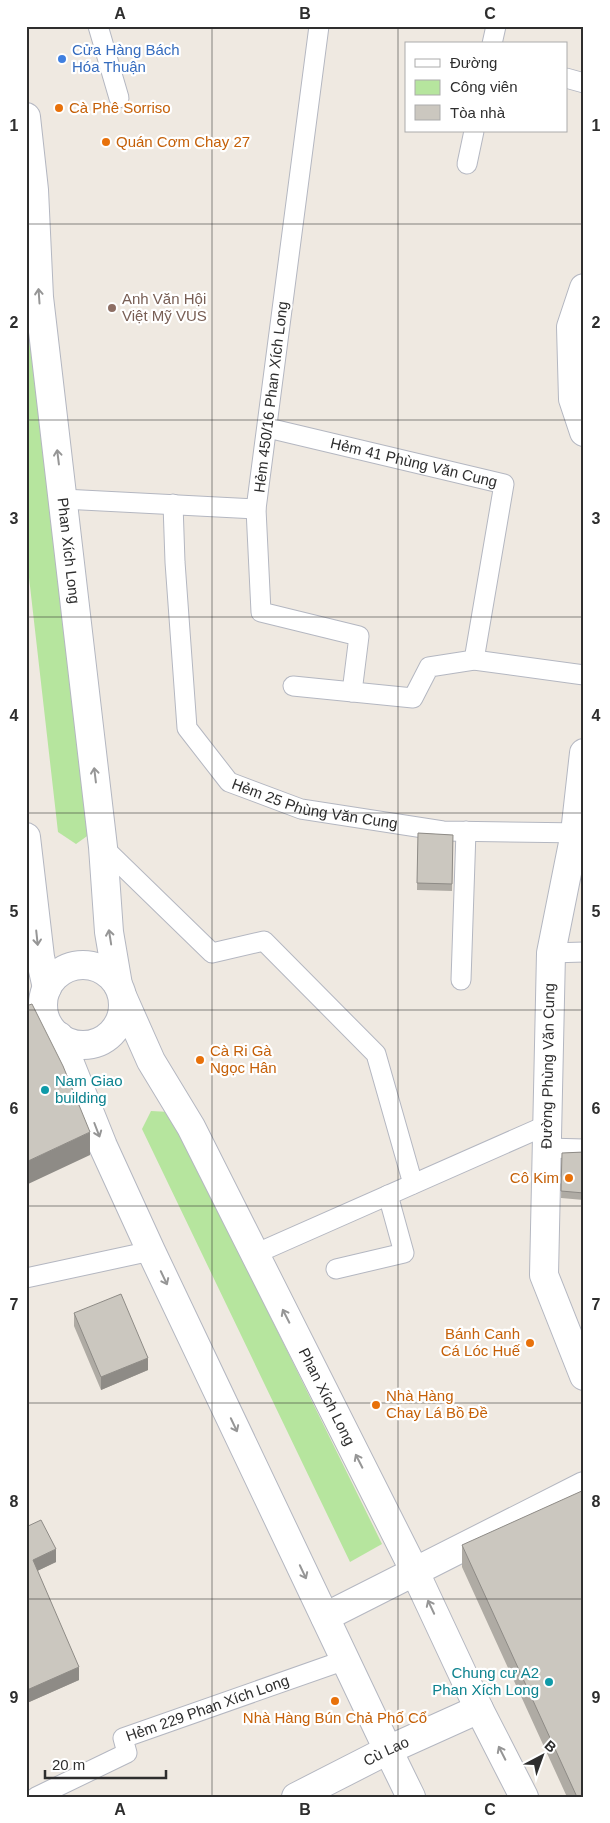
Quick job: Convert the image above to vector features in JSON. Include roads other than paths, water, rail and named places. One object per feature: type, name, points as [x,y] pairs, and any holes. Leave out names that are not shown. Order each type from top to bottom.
[{"type":"street","name":"Phan Xích Long","points":[[26,117],[39,297],[103,847],[109,932],[121,992],[151,1061],[191,1127],[414,1570],[479,1709],[524,1797]]},
{"type":"street","points":[[584,288],[579,317],[571,327],[573,399],[584,432]]},
{"type":"street","name":"Đường Phùng Văn Cung","points":[[584,752],[580,833],[551,953],[544,1275],[584,1376]]},
{"type":"street","points":[[26,837],[40,958],[47,988]]},
{"type":"street","points":[[88,965],[100,968],[110,975],[121,992],[123,1012],[118,1025],[109,1036],[99,1042],[84,1045],[70,1043],[51,1029],[44,1014],[44,998],[47,988],[63,970],[75,966],[88,965]]},
{"type":"street","points":[[59,1036],[104,1146],[151,1251],[411,1797]]},
{"type":"street","points":[[324,1616],[584,1486]]},
{"type":"street","name":"Cù Lao","points":[[296,1797],[388,1750],[479,1709]]},
{"type":"lane","points":[[98,26],[119,98]]},
{"type":"lane","name":"Hẻm 450/16 Phan Xích Long","points":[[319,26],[268,428],[256,508],[261,612],[359,636],[352,692]]},
{"type":"lane","points":[[492,42],[496,26]]},
{"type":"lane","points":[[568,79],[584,83]]},
{"type":"lane","points":[[467,164],[474,132]]},
{"type":"lane","name":"Hẻm 41 Phùng Văn Cung","points":[[268,428],[504,484],[474,660]]},
{"type":"lane","points":[[63,499],[256,508]]},
{"type":"lane","name":"Hẻm 25 Phùng Văn Cung","points":[[172,504],[187,728],[230,782],[300,809],[443,831],[580,833]]},
{"type":"lane","points":[[293,686],[413,698],[428,667],[474,660],[584,675]]},
{"type":"lane","points":[[461,980],[466,831]]},
{"type":"lane","points":[[103,847],[212,953],[264,941],[376,1054],[413,1184]]},
{"type":"lane","points":[[551,953],[584,952]]},
{"type":"lane","points":[[255,1254],[413,1184],[547,1137],[584,1149]]},
{"type":"lane","points":[[336,1269],[404,1253],[388,1195]]},
{"type":"lane","points":[[26,1278],[151,1251]]},
{"type":"lane","name":"Hẻm 229 Phan Xích Long","points":[[36,1797],[127,1753],[123,1738],[345,1660]]},
{"type":"place","name":"Cửa Hàng Bách Hóa Thuận","points":[[62,59]]},
{"type":"place","name":"Cà Phê Sorriso","points":[[59,108]]},
{"type":"place","name":"Quán Cơm Chay 27","points":[[106,142]]},
{"type":"place","name":"Anh Văn Hội Việt Mỹ VUS","points":[[112,308]]},
{"type":"place","name":"Cà Ri Gà Ngọc Hân","points":[[200,1060]]},
{"type":"place","name":"Nam Giao building","points":[[45,1090]]},
{"type":"place","name":"Cô Kim","points":[[569,1178]]},
{"type":"place","name":"Bánh Canh Cá Lóc Huế","points":[[530,1343]]},
{"type":"place","name":"Nhà Hàng Chay Lá Bồ Đề","points":[[376,1405]]},
{"type":"place","name":"Chung cư A2 Phan Xích Long","points":[[549,1682]]},
{"type":"place","name":"Nhà Hàng Bún Chả Phố Cổ","points":[[335,1701]]}]
